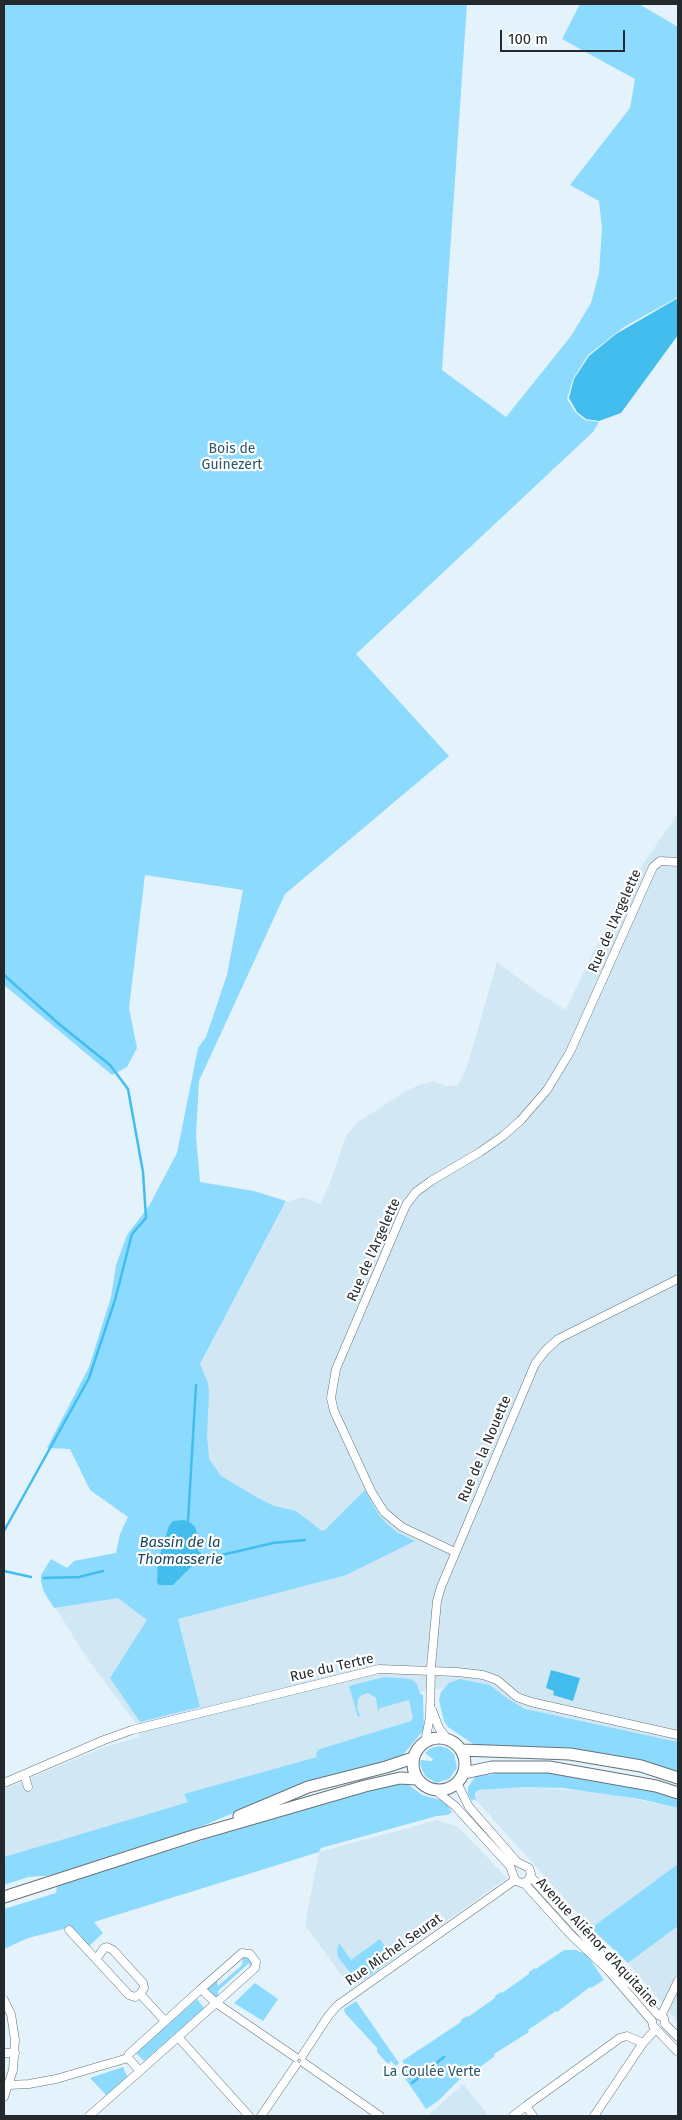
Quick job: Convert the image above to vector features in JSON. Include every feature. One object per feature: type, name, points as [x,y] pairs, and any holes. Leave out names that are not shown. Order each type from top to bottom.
[{"type":"main road","points":[[460,1778],[465,1761],[461,1750],[448,1740],[435,1738],[425,1742],[417,1750],[413,1758],[413,1769],[417,1779],[425,1787],[436,1790],[447,1789],[460,1778],[492,1767],[549,1767],[656,1786],[678,1793]]},
{"type":"main road","points":[[461,1750],[570,1754],[641,1766],[678,1778]]},
{"type":"main road","points":[[196,1835],[308,1787],[413,1758]]},
{"type":"main road","points":[[4,1897],[196,1835],[365,1786],[400,1778],[417,1779]]},
{"type":"street","name":"Rue de l'Argelette","points":[[455,1552],[402,1527],[392,1520],[380,1505],[371,1491],[334,1411],[331,1398],[336,1369],[406,1205],[416,1192],[431,1180],[480,1152],[503,1136],[521,1120],[547,1090],[570,1052],[653,867],[660,861],[678,862]]},
{"type":"street","name":"Rue de la Nouette","points":[[425,1742],[431,1708],[431,1671],[437,1601],[455,1552],[535,1364],[558,1339],[678,1279]]},
{"type":"street","name":"Rue du Tertre","points":[[4,1783],[132,1730],[379,1669],[483,1675],[496,1680],[518,1697],[531,1702],[678,1735]]},
{"type":"street","name":"Rue de la Nouette","points":[[431,1708],[439,1728],[448,1740]]},
{"type":"street","points":[[24,1774],[28,1787]]},
{"type":"street","points":[[436,1790],[455,1806],[514,1876],[524,1883],[531,1877],[529,1868],[521,1864],[469,1807],[460,1778]]},
{"type":"street","points":[[514,1876],[516,1867],[521,1864]]},
{"type":"street","name":"Rue Michel Seurat","points":[[261,2116],[338,2004],[514,1876]]},
{"type":"street","name":"Avenue Aliénor d'Aquitaine","points":[[531,1877],[665,2020],[665,2024],[678,2037]]},
{"type":"street","name":"Avenue Aliénor d'Aquitaine","points":[[524,1883],[570,1934],[599,1960],[678,2052]]},
{"type":"street","points":[[69,1930],[129,1995],[135,1997],[140,1994],[144,1988],[143,1983],[113,1950],[107,1947],[104,1948],[96,1958]]},
{"type":"street","points":[[9,2085],[29,2084],[56,2079],[128,2058],[135,2048],[242,1953],[250,1954],[255,1960],[254,1968],[89,2116]]},
{"type":"street","name":"Avenue Aliénor d'Aquitaine","points":[[660,2016],[678,1981]]},
{"type":"street","points":[[201,1989],[216,2003],[380,2116]]},
{"type":"street","points":[[140,1994],[165,2021]]},
{"type":"street","name":"Avenue Aliénor d'Aquitaine","points":[[649,2004],[660,2004],[669,1999]]},
{"type":"street","points":[[4,2000],[13,2025],[15,2053],[9,2085],[4,2097]]},
{"type":"street","name":"Avenue Aliénor d'Aquitaine","points":[[655,2026],[654,2017],[660,2016]]},
{"type":"street","name":"Avenue Aliénor d'Aquitaine","points":[[655,2026],[662,2028],[665,2024]]},
{"type":"street","points":[[594,2116],[655,2026]]},
{"type":"street","points":[[513,2116],[620,2038],[627,2036],[643,2043]]},
{"type":"street","points":[[178,2037],[249,2116]]},
{"type":"street","points":[[4,2053],[15,2053]]},
{"type":"street","points":[[128,2058],[140,2071]]},
{"type":"street","points":[[526,2106],[533,2116]]},
{"type":"shaded area","points":[[678,813],[678,1749],[521,1711],[479,1682],[421,1692],[417,1722],[304,1767],[4,1857],[4,1789],[104,1747],[140,1737],[135,1723],[83,1652],[42,1586],[41,1575],[51,1559],[67,1568],[74,1561],[94,1559],[116,1553],[120,1534],[128,1517],[90,1490],[194,1376],[286,1202],[303,1197],[320,1204],[328,1188],[348,1133],[358,1122],[406,1091],[419,1085],[434,1081],[445,1086],[457,1086],[466,1070],[497,962],[531,988],[566,1010],[593,952],[622,900],[620,898]]},
{"type":"shaded area","points":[[525,1787],[601,1792],[678,1808],[678,1864],[591,1928],[475,1799],[478,1790]]},
{"type":"shaded area","points":[[437,1820],[458,1827],[507,1878],[351,1989],[305,1925],[319,1852]]},
{"type":"shaded area","points":[[678,1926],[678,2022],[628,1963]]},
{"type":"shaded area","points":[[463,2084],[489,2116],[427,2116],[434,2110]]},
{"type":"green space","name":"Bois de Guinezert","points":[[4,4],[467,4],[442,370],[506,417],[571,336],[591,303],[599,273],[602,228],[599,201],[570,185],[630,108],[635,79],[562,39],[580,4],[639,4],[678,27],[678,297],[624,327],[588,355],[573,379],[567,399],[576,413],[585,420],[599,422],[593,432],[356,654],[449,756],[285,894],[199,1081],[196,1136],[200,1182],[254,1191],[286,1201],[200,1364],[208,1383],[209,1393],[207,1435],[209,1459],[221,1476],[274,1506],[296,1511],[322,1531],[365,1490],[379,1515],[386,1523],[397,1532],[415,1541],[346,1575],[178,1619],[200,1707],[140,1722],[110,1678],[147,1620],[118,1598],[54,1608],[44,1592],[41,1582],[41,1575],[51,1559],[67,1568],[74,1561],[116,1553],[120,1534],[128,1517],[90,1490],[70,1449],[47,1448],[89,1367],[111,1297],[116,1265],[127,1235],[149,1206],[177,1153],[198,1048],[206,1037],[227,975],[243,890],[145,875],[129,1008],[137,1048],[127,1067],[112,1075],[4,985]]},
{"type":"green space","points":[[384,1677],[411,1679],[417,1684],[420,1694],[423,1695],[424,1730],[401,1757],[281,1793],[176,1837],[56,1875],[28,1877],[4,1885],[4,1857],[188,1802],[184,1794],[317,1757],[316,1753],[320,1749],[411,1721],[413,1718],[409,1700],[380,1708],[378,1711],[376,1698],[368,1693],[358,1699],[357,1708],[360,1716],[358,1717],[349,1686]]},
{"type":"green space","points":[[460,1679],[490,1685],[525,1709],[678,1742],[678,1775],[476,1746],[448,1727],[444,1721],[439,1700],[441,1692],[449,1683]]},
{"type":"green space","points":[[439,1746],[447,1748],[454,1754],[457,1768],[449,1779],[436,1783],[425,1776],[420,1764],[421,1760],[432,1761],[433,1759],[425,1753],[431,1748]]},
{"type":"green space","points":[[495,1769],[547,1771],[678,1795],[678,1808],[640,1799],[563,1788],[525,1787],[478,1790],[475,1794],[476,1801],[474,1799],[472,1801],[468,1794],[468,1787],[476,1776],[495,1774]]},
{"type":"green space","points":[[396,1784],[409,1785],[422,1795],[441,1800],[452,1812],[448,1815],[437,1816],[321,1848],[319,1852],[94,1922],[103,1933],[89,1946],[72,1927],[28,1938],[4,1949],[4,1909],[56,1893],[59,1885],[331,1800]]},
{"type":"green space","points":[[678,1864],[678,1926],[628,1963],[591,1928]]},
{"type":"green space","points":[[380,1939],[393,1959],[365,1979],[352,1975],[338,1957],[339,1943],[351,1960]]},
{"type":"green space","name":"La Coulée Verte","points":[[564,1950],[576,1950],[587,1955],[604,1980],[590,1987],[557,2012],[528,2030],[529,2032],[494,2054],[495,2056],[465,2078],[461,2078],[438,2101],[426,2109],[402,2074],[407,2068],[402,2061],[461,2022],[461,2020],[495,1998],[495,1996],[529,1974],[529,1972]]},
{"type":"green space","points":[[243,1956],[251,1960],[250,1970],[249,1963],[218,1991],[218,1997],[212,1996],[208,1992],[208,1987],[217,1979],[218,1986],[242,1965]]},
{"type":"green space","points":[[255,1983],[278,1999],[263,2021],[234,2003]]},
{"type":"green space","points":[[197,1999],[204,2008],[144,2061],[136,2053]]},
{"type":"green space","points":[[356,2001],[399,2063],[396,2066],[391,2061],[389,2064],[386,2062],[377,2052],[377,2048],[345,2013],[344,2009]]},
{"type":"green space","points":[[123,2067],[128,2078],[107,2096],[90,2078]]},
{"type":"water","points":[[678,298],[678,335],[621,413],[599,421],[586,419],[577,412],[569,398],[574,379],[589,356],[616,334]]},
{"type":"water","name":"Bassin de la Thomasserie","points":[[184,1520],[195,1527],[198,1551],[209,1558],[194,1564],[173,1585],[159,1585],[157,1582],[158,1561],[169,1526],[173,1521]]},
{"type":"water","points":[[551,1670],[580,1678],[573,1701],[553,1695],[554,1691],[546,1688]]},
{"type":"waterway","points":[[4,975],[59,1024],[110,1065],[128,1089],[143,1172],[146,1218],[132,1234],[115,1300],[89,1378],[4,1531]]},
{"type":"waterway","points":[[188,1521],[196,1385]]},
{"type":"waterway","points":[[209,1558],[273,1543],[305,1540]]},
{"type":"waterway","points":[[4,1571],[31,1577]]},
{"type":"waterway","points":[[44,1578],[79,1577],[103,1571]]},
{"type":"waterway","points":[[412,2083],[444,2057]]}]
